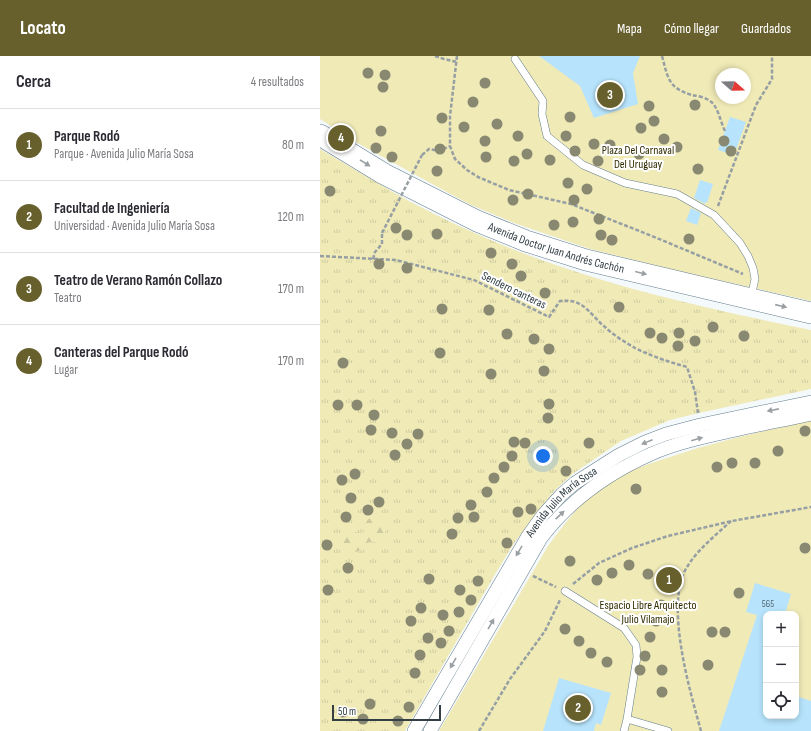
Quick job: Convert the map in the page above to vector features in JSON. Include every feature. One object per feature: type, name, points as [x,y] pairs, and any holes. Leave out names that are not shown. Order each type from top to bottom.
[{"type":"main road","name":"Avenida Doctor Juan Andrés Cachón","points":[[320,135],[384,174],[477,221],[526,241],[586,260],[811,313]]},
{"type":"street","name":"Avenida Julio María Sosa","points":[[414,731],[528,536],[543,515],[562,494],[575,483],[619,455],[644,442],[666,434],[700,425],[811,402]]},
{"type":"street","name":"Avenida Julio María Sosa","points":[[430,731],[541,538],[555,520],[578,498],[628,465],[653,453],[700,438],[811,414]]},
{"type":"lane","points":[[515,59],[543,101],[542,114],[547,136],[583,165],[624,183],[677,194],[714,215],[740,243],[748,256],[753,268],[755,279],[751,300]]},
{"type":"lane","points":[[565,591],[624,628],[636,645],[637,657],[624,731]]},
{"type":"lane","points":[[627,719],[668,731]]},
{"type":"path","points":[[435,56],[444,60],[457,62]]},
{"type":"path","points":[[457,56],[450,116],[450,146],[455,159],[467,170],[478,177],[510,190],[571,204],[755,279]]},
{"type":"path","points":[[662,56],[669,81],[681,92],[709,100],[717,108],[719,119],[725,131]]},
{"type":"path","points":[[714,215],[740,142],[756,105],[772,79],[772,56]]},
{"type":"path","points":[[373,259],[375,252],[382,244],[382,233],[422,155],[429,149],[439,151],[450,146]]},
{"type":"path","points":[[407,169],[414,172]]},
{"type":"path","name":"Sendero canteras","points":[[320,256],[396,260],[474,280],[549,317],[560,301],[576,301],[592,312],[605,327],[634,348],[671,363],[687,367],[694,392],[700,425]]},
{"type":"path","points":[[478,731],[510,679],[545,631],[565,591],[599,563],[632,548],[668,536],[732,521],[811,507]]},
{"type":"path","points":[[701,731],[690,691],[678,627],[677,602],[681,580],[686,568],[704,546],[732,521]]},
{"type":"path","points":[[522,570],[565,591]]},
{"type":"green space","name":"Plaza Del Carnaval Del Uruguay","points":[[320,56],[811,56],[811,301],[674,270],[590,249],[514,223],[471,205],[359,144],[320,119]]},
{"type":"green space","points":[[320,149],[398,195],[427,210],[481,236],[537,258],[650,294],[811,330],[811,389],[670,420],[621,441],[574,473],[555,490],[515,542],[405,731],[320,731]]},
{"type":"green space","name":"Espacio Libre Arquitecto Julio Vilamajo","points":[[811,420],[811,731],[439,731],[548,546],[590,496],[616,478],[648,464],[742,436]]},
{"type":"green space","points":[[373,516],[383,518],[386,521],[386,528],[382,541],[377,543],[372,541],[365,544],[363,549],[356,552],[350,552],[349,547],[343,545],[345,538],[347,535],[355,532],[362,534],[366,529],[366,521]]},
{"type":"building","points":[[539,56],[640,56],[633,73],[638,104],[594,118],[580,86]]},
{"type":"building","points":[[730,117],[746,122],[734,155],[718,150]]},
{"type":"building","points":[[700,180],[713,184],[707,203],[705,202],[705,204],[694,198]]},
{"type":"building","points":[[691,208],[701,213],[697,225],[686,221]]},
{"type":"building","points":[[755,583],[791,594],[786,611],[763,611],[763,719],[799,719],[799,697],[811,701],[811,731],[719,731],[757,615],[746,612]]},
{"type":"building","points":[[559,678],[611,693],[601,725],[596,723],[594,731],[543,731]]},
{"type":"place","name":"Teatro de Verano Ramón Collazo","points":[[610,95]]},
{"type":"place","name":"Canteras del Parque Rodó","points":[[341,138]]},
{"type":"place","name":"Parque Rodó","points":[[669,580]]},
{"type":"place","name":"Facultad de Ingeniería","points":[[578,708]]}]
